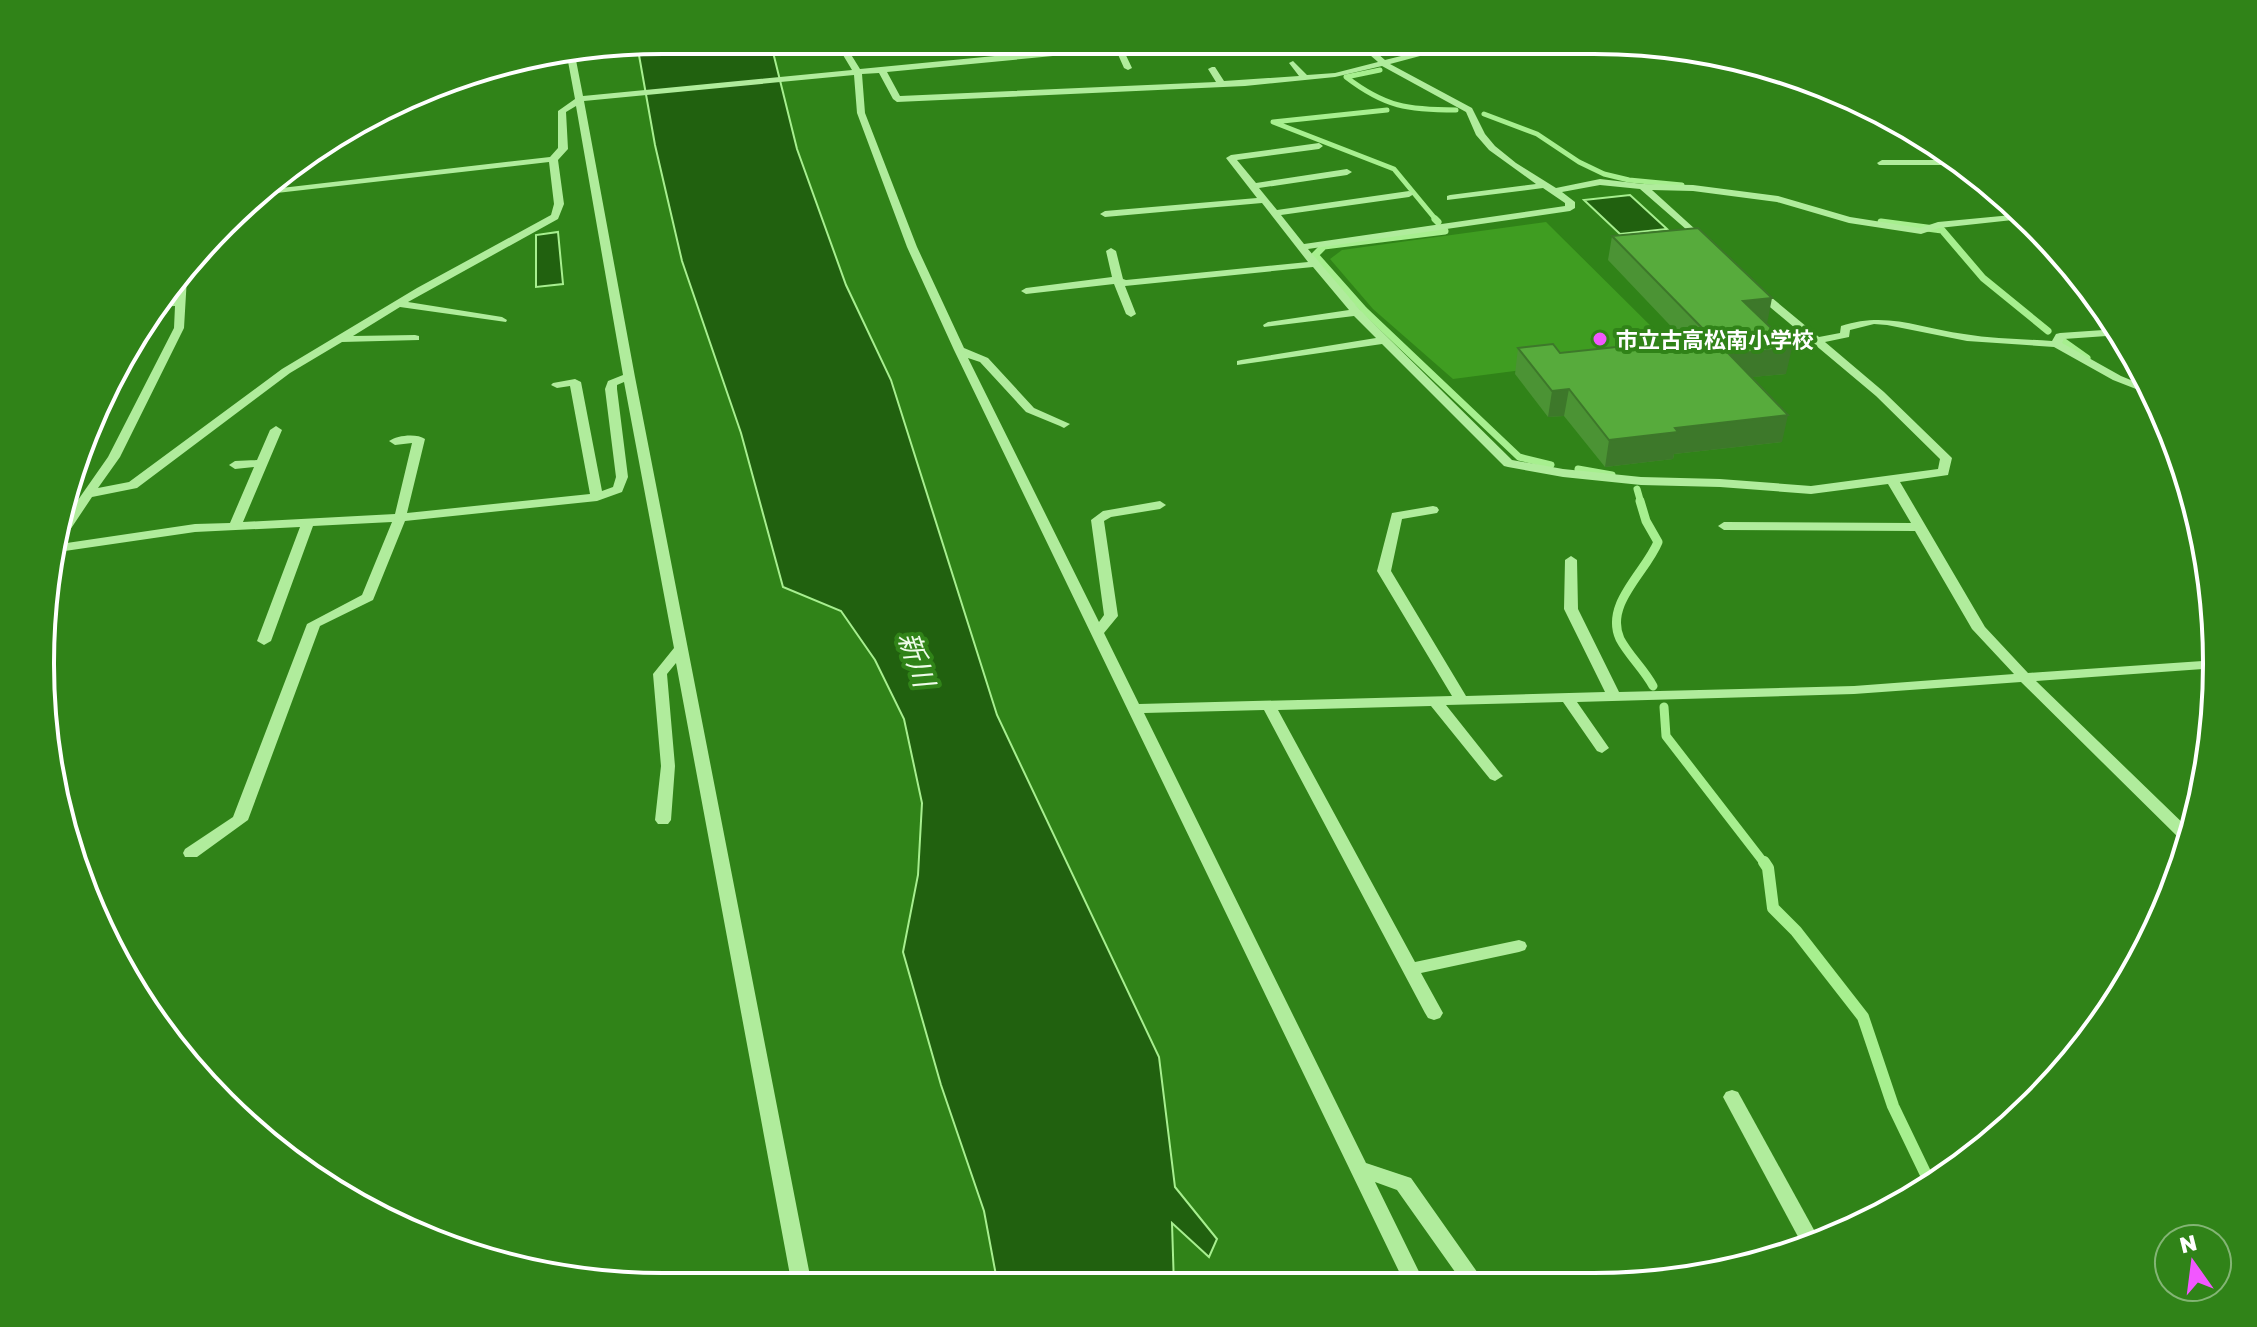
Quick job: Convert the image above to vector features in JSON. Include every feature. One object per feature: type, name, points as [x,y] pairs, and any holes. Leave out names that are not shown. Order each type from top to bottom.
[{"type":"street","points":[[846,54],[858,73],[861,113],[912,247],[959,350],[1410,1273]]},
{"type":"street","points":[[279,191],[553,159],[563,149],[562,111],[582,98],[1039,54]]},
{"type":"street","points":[[1122,54],[1128,68]]},
{"type":"street","points":[[1301,247],[1570,208],[1570,202],[1494,149],[1480,135],[1476,119],[1469,110],[1385,64],[1373,54]]},
{"type":"street","points":[[882,70],[897,99],[1305,78],[1335,75],[1421,54]]},
{"type":"street","points":[[573,61],[582,98],[629,377],[800,1273]]},
{"type":"street","points":[[1293,63],[1305,78]]},
{"type":"street","points":[[1212,69],[1222,84]]},
{"type":"street","points":[[1319,146],[1231,158],[1356,312],[1508,463],[1563,473],[1641,481],[1811,490],[1944,472],[1946,458],[1820,340],[1749,284]]},
{"type":"street","points":[[89,494],[133,485],[242,401],[399,304],[555,217],[559,204],[553,159]]},
{"type":"street","points":[[1882,163],[1941,163]]},
{"type":"street","points":[[1254,186],[1347,172]]},
{"type":"street","points":[[1450,198],[1600,182],[1693,188],[1778,199],[1849,220],[1921,231],[1938,225],[2009,218]]},
{"type":"street","points":[[1643,187],[1714,251]]},
{"type":"street","points":[[1276,213],[1409,194]]},
{"type":"street","points":[[1105,214],[1266,200]]},
{"type":"street","points":[[1111,251],[1118,281],[1131,314]]},
{"type":"street","points":[[1026,291],[1314,264]]},
{"type":"street","points":[[72,517],[114,457],[179,328],[181,290]]},
{"type":"street","points":[[173,303],[181,302]]},
{"type":"street","points":[[399,304],[502,320]]},
{"type":"street","points":[[1268,325],[1356,312]]},
{"type":"street","points":[[1820,340],[1845,335],[1845,328],[1875,320],[1902,322],[1954,336],[2056,344],[2107,374],[2136,386]]},
{"type":"street","points":[[2056,344],[2060,336],[2105,333]]},
{"type":"street","points":[[341,339],[415,338]]},
{"type":"street","points":[[1241,363],[1386,340]]},
{"type":"street","points":[[959,350],[984,360],[1030,410],[1064,424]]},
{"type":"street","points":[[66,547],[195,528],[400,518],[597,497],[618,489],[622,477],[611,389],[612,383],[629,377]]},
{"type":"street","points":[[557,385],[575,382],[597,497]]},
{"type":"street","points":[[235,525],[276,430]]},
{"type":"street","points":[[191,853],[240,820],[314,624],[368,597],[400,518],[419,439],[395,441]]},
{"type":"street","points":[[235,465],[262,463]]},
{"type":"street","points":[[1892,480],[1979,629],[2180,829]]},
{"type":"street","points":[[1098,631],[1111,616],[1097,520],[1107,514],[1160,505]]},
{"type":"street","points":[[1433,510],[1396,516],[1384,571],[1462,701]]},
{"type":"street","points":[[264,641],[308,522]]},
{"type":"street","points":[[1724,526],[1919,527]]},
{"type":"street","points":[[1571,560],[1571,609],[1613,694]]},
{"type":"street","points":[[663,820],[668,766],[660,674],[681,648]]},
{"type":"street","points":[[1136,709],[1854,690],[2203,665]]},
{"type":"street","points":[[1566,696],[1602,748]]},
{"type":"street","points":[[1436,702],[1495,776]]},
{"type":"street","points":[[1269,706],[1434,1013]]},
{"type":"street","points":[[1411,969],[1519,946]]},
{"type":"street","points":[[1732,1097],[1806,1235]]},
{"type":"street","points":[[1360,1169],[1404,1184],[1468,1273]]},
{"type":"shaded area","points":[[1546,222],[1675,350],[1453,379],[1373,309],[1330,259],[1342,250]]},
{"type":"water","name":"新川","points":[[773,54],[797,149],[846,285],[891,380],[997,715],[1159,1057],[1175,1187],[1217,1239],[1209,1257],[1172,1223],[1174,1273],[996,1273],[984,1211],[941,1085],[903,952],[918,875],[922,803],[904,719],[875,660],[841,611],[783,587],[741,433],[682,261],[655,145],[639,55]]},
{"type":"water","points":[[1630,195],[1667,229],[1620,234],[1584,200]]},
{"type":"water","points":[[558,232],[563,284],[536,287],[536,235]]},
{"type":"building","points":[[1698,228],[1772,298],[1743,301],[1792,348],[1729,354],[1788,415],[1675,428],[1678,432],[1609,440],[1569,389],[1552,391],[1518,348],[1553,344],[1560,353],[1711,337],[1612,236]]},
{"type":"waterway","points":[[1380,70],[1346,77],[1373,95],[1398,105],[1456,110]]},
{"type":"waterway","points":[[1387,110],[1273,122],[1394,169],[1437,221]]},
{"type":"waterway","points":[[1484,114],[1537,134],[1579,162],[1604,174],[1629,180],[1682,185]]},
{"type":"waterway","points":[[1881,222],[1942,230],[1983,278],[2048,331]]},
{"type":"waterway","points":[[1445,231],[1324,246],[1315,255],[1364,310],[1519,457],[1551,465]]},
{"type":"waterway","points":[[2063,341],[2087,358]]},
{"type":"waterway","points":[[1578,469],[1612,475]]},
{"type":"waterway","points":[[1637,489],[1641,503]]},
{"type":"waterway","points":[[1640,501],[1646,521],[1658,542],[1622,601],[1617,626],[1620,639],[1653,686]]},
{"type":"waterway","points":[[1664,707],[1666,736],[1765,864]]},
{"type":"waterway","points":[[1764,862],[1768,868],[1773,908],[1796,931],[1863,1017],[1893,1106],[1926,1174]]},
{"type":"place","name":"市立古高松南小学校","points":[[1600,339]]}]
